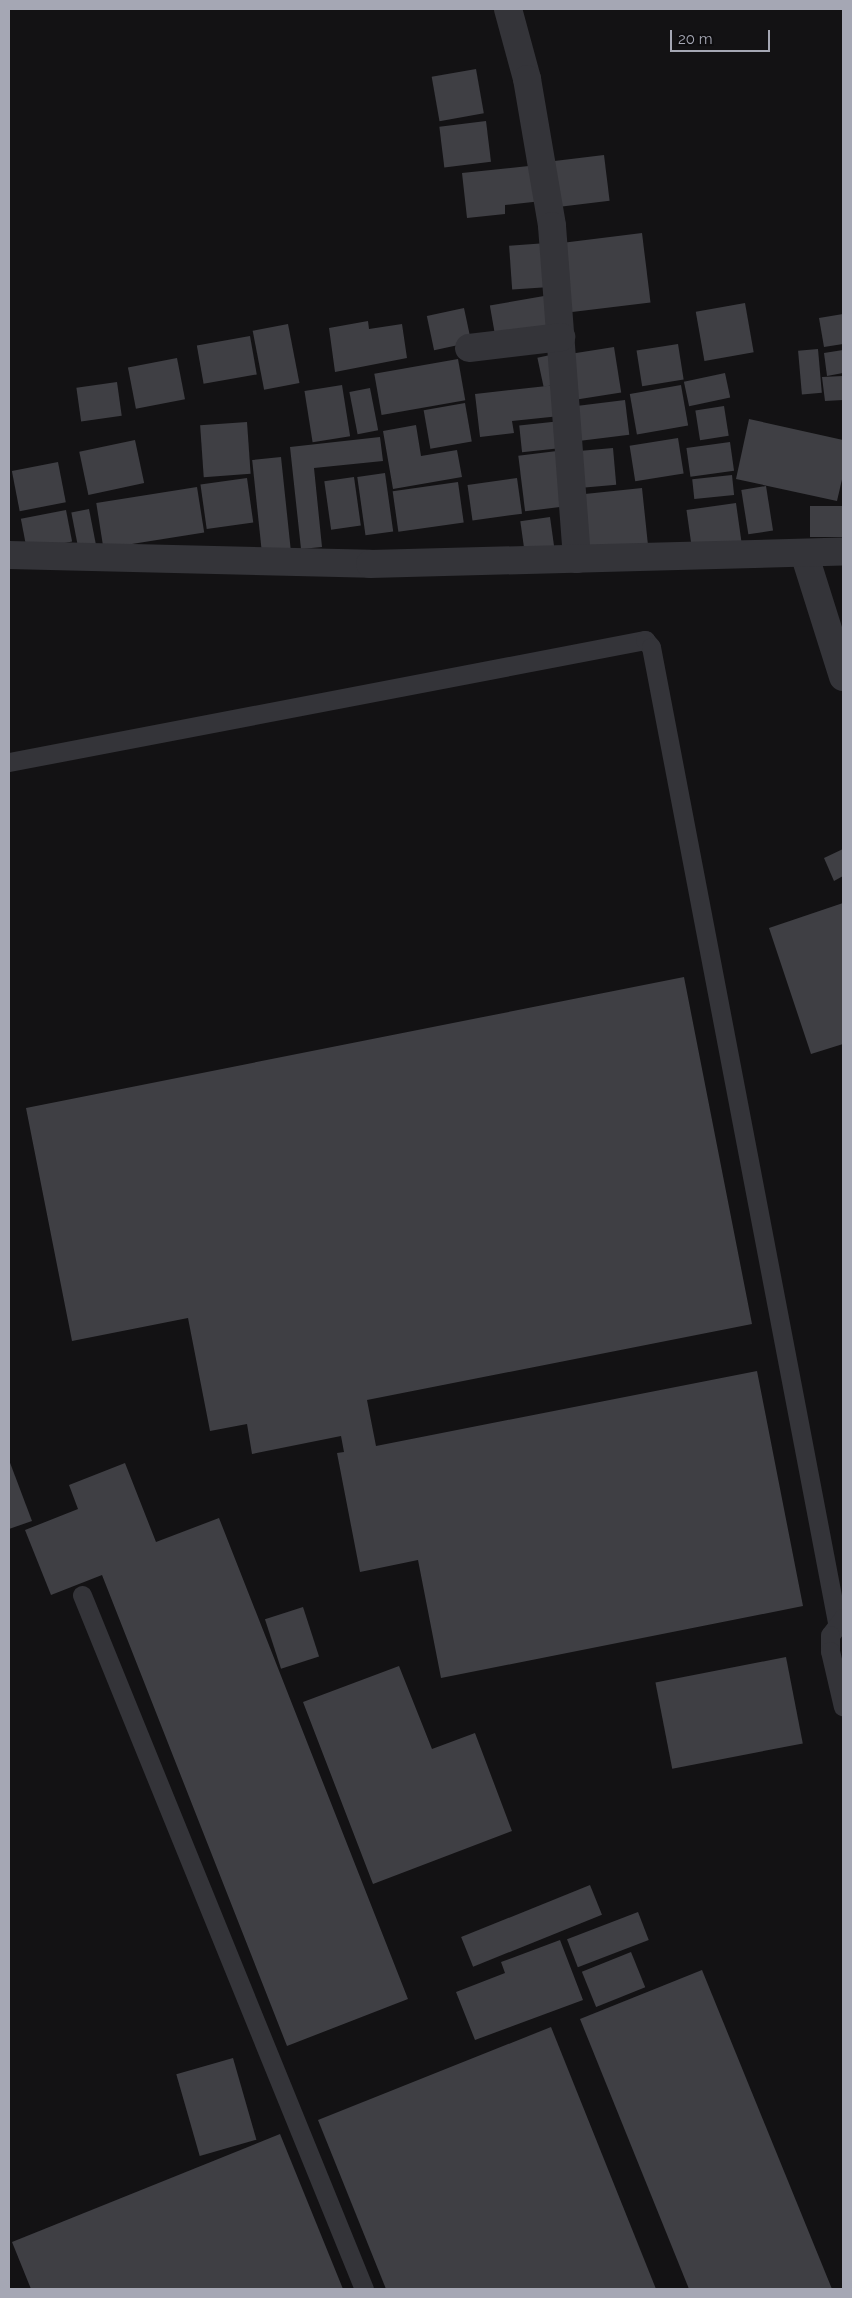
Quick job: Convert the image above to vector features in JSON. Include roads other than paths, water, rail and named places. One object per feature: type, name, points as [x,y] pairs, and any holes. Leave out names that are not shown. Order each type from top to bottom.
[{"type":"street","points":[[508,9],[527,79],[546,186],[561,337],[577,559]]},
{"type":"street","points":[[469,348],[561,337]]},
{"type":"street","points":[[9,555],[370,564],[843,552]]},
{"type":"street","points":[[804,553],[843,677]]},
{"type":"lane","points":[[9,762],[645,640],[651,647],[840,1620],[830,1635],[830,1651],[843,1707]]},
{"type":"lane","points":[[82,1595],[364,2289]]}]
